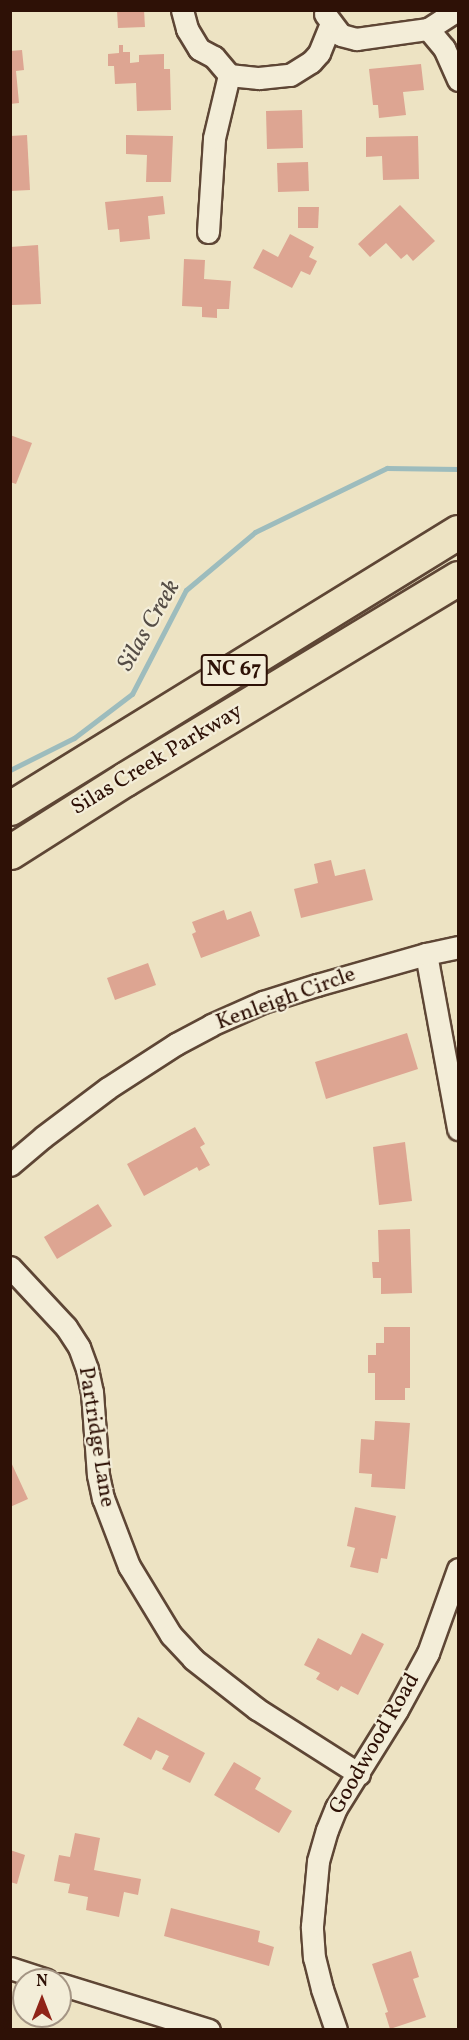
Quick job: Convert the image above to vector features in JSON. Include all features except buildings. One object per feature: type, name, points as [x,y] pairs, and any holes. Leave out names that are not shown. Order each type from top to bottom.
[{"type":"main road","name":"Silas Creek Parkway","points":[[10,808],[459,532]]},
{"type":"main road","name":"Silas Creek Parkway","points":[[10,852],[125,779],[459,578]]},
{"type":"street","points":[[182,10],[194,43],[214,57],[229,75],[259,78],[290,75],[302,70],[319,53],[327,17]]},
{"type":"street","points":[[327,17],[341,35],[356,39],[428,29],[457,10]]},
{"type":"street","points":[[428,29],[444,48],[459,80]]},
{"type":"street","points":[[208,232],[214,138],[229,75]]},
{"type":"street","name":"Kenleigh Circle","points":[[10,1166],[43,1137],[108,1088],[176,1044],[211,1025],[263,1002],[317,984],[459,947]]},
{"type":"street","points":[[426,954],[459,1129]]},
{"type":"street","name":"Partridge Lane","points":[[10,1267],[66,1327],[79,1347],[92,1392],[98,1475],[103,1498],[129,1566],[159,1618],[193,1659],[218,1680],[257,1709],[359,1774]]},
{"type":"street","name":"Goodwood Road","points":[[336,2030],[314,1958],[314,1893],[327,1830],[336,1808],[359,1774],[428,1653],[459,1569]]},
{"type":"street","points":[[72,1988],[209,2030]]},
{"type":"waterway","name":"Silas Creek","points":[[10,770],[74,738],[132,694],[186,590],[255,532],[387,468],[458,469]]}]
